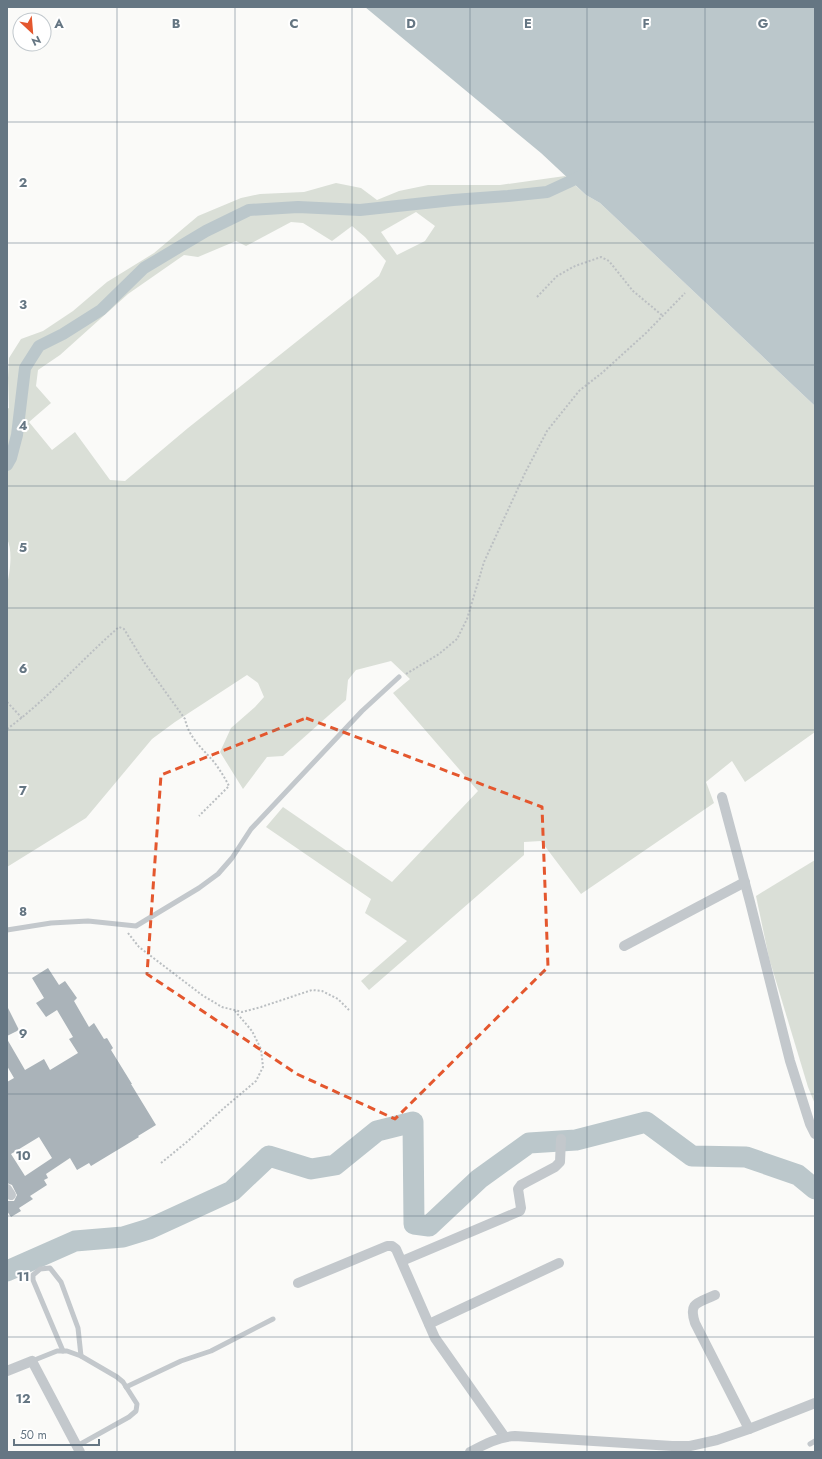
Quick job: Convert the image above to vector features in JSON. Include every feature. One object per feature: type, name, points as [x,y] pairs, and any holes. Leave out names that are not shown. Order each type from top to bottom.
[{"type":"street","points":[[722,797],[790,1061],[810,1124],[815,1134]]},
{"type":"street","points":[[624,946],[745,882]]},
{"type":"street","points":[[402,1261],[520,1211],[519,1187],[555,1167],[560,1162],[561,1139]]},
{"type":"street","points":[[298,1283],[387,1246],[392,1246],[396,1249],[402,1261],[435,1338],[504,1436]]},
{"type":"street","points":[[429,1324],[559,1263]]},
{"type":"street","points":[[715,1295],[696,1305],[691,1312],[695,1323],[749,1429]]},
{"type":"street","points":[[7,1371],[32,1361],[78,1449]]},
{"type":"street","points":[[470,1452],[490,1441],[504,1436],[690,1446],[717,1440],[749,1429],[815,1403]]},
{"type":"lane","points":[[7,930],[51,923],[88,921],[122,926],[136,926],[193,892],[218,874],[232,858],[256,823],[362,711],[400,677]]},
{"type":"lane","points":[[63,1351],[33,1280],[33,1275],[43,1268],[50,1268],[61,1282],[78,1328],[81,1356]]},
{"type":"lane","points":[[126,1386],[181,1361],[211,1351],[273,1319]]},
{"type":"lane","points":[[32,1361],[63,1351],[68,1351],[81,1356],[117,1376],[126,1386],[137,1404],[136,1411],[129,1417],[78,1449]]},
{"type":"path","points":[[537,297],[557,276],[575,266],[601,257],[609,261],[632,291],[663,316]]},
{"type":"path","points":[[400,677],[439,654],[457,639],[467,619],[484,562],[525,473],[547,431],[579,391],[603,372],[646,333],[685,293]]},
{"type":"path","points":[[7,729],[22,718],[102,642],[120,627],[124,629],[144,662],[185,719],[187,729],[197,745],[214,762],[225,777],[229,786],[199,816]]},
{"type":"path","points":[[7,702],[22,718]]},
{"type":"path","points":[[122,926],[139,947],[202,995],[222,1007],[242,1012],[312,990],[322,991],[338,999],[350,1010]]},
{"type":"path","points":[[160,1162],[188,1141],[224,1108],[256,1082],[263,1067],[261,1049],[252,1031],[234,1010]]},
{"type":"highlighted area","points":[[306,718],[542,807],[548,967],[395,1119],[297,1074],[147,974],[161,775]]},
{"type":"shaded area","points":[[365,7],[815,7],[815,406],[600,203],[586,195],[541,153]]},
{"type":"shaded area","points":[[565,176],[586,195],[600,203],[815,406],[815,732],[745,782],[732,761],[706,782],[714,803],[581,894],[541,841],[524,842],[524,855],[369,990],[361,981],[407,941],[365,913],[371,899],[266,827],[283,807],[392,882],[478,791],[393,693],[410,679],[391,661],[356,670],[348,680],[346,700],[283,756],[267,757],[243,789],[220,752],[231,728],[264,697],[258,683],[247,675],[175,722],[152,739],[86,818],[7,867],[7,584],[10,568],[10,549],[7,539],[7,409],[9,408],[9,358],[21,339],[43,331],[73,311],[107,282],[154,253],[198,216],[241,198],[260,194],[304,192],[336,183],[361,188],[377,200],[399,191],[428,185],[500,185]],"holes":[[[416,212],[435,226],[425,241],[397,255],[381,232]],[[291,222],[303,223],[332,241],[352,226],[365,237],[386,261],[379,276],[188,428],[125,481],[110,480],[75,432],[52,450],[29,422],[51,403],[36,386],[38,370],[60,355],[128,294],[184,255],[198,257],[236,241],[246,246]]]},
{"type":"shaded area","points":[[815,860],[815,1104],[808,1087],[769,958],[756,896]]},
{"type":"building","points":[[48,968],[59,985],[65,981],[77,998],[74,1001],[89,1027],[94,1023],[104,1039],[107,1038],[113,1048],[111,1050],[156,1125],[91,1166],[89,1163],[77,1170],[70,1158],[46,1174],[48,1178],[44,1180],[47,1185],[30,1196],[33,1199],[19,1208],[21,1211],[11,1217],[7,1211],[7,1201],[14,1201],[17,1195],[12,1185],[7,1183],[7,1082],[14,1078],[7,1066],[7,1039],[25,1070],[44,1059],[50,1070],[78,1053],[69,1039],[73,1037],[57,1010],[46,1017],[36,1003],[44,998],[32,978]],"holes":[[[39,1137],[52,1158],[25,1176],[11,1154]]]},
{"type":"building","points":[[7,1006],[19,1030],[7,1036]]},
{"type":"waterway","points":[[7,465],[11,458],[17,435],[25,368],[39,346],[63,334],[101,310],[144,268],[206,231],[249,210],[298,207],[360,210],[547,192],[586,174]]},
{"type":"waterway","points":[[7,1271],[75,1241],[123,1237],[149,1229],[232,1191],[269,1156],[311,1169],[335,1165],[377,1131],[413,1122],[414,1224],[429,1226],[479,1179],[529,1143],[576,1140],[646,1122],[692,1156],[746,1157],[798,1175],[815,1189]]}]
